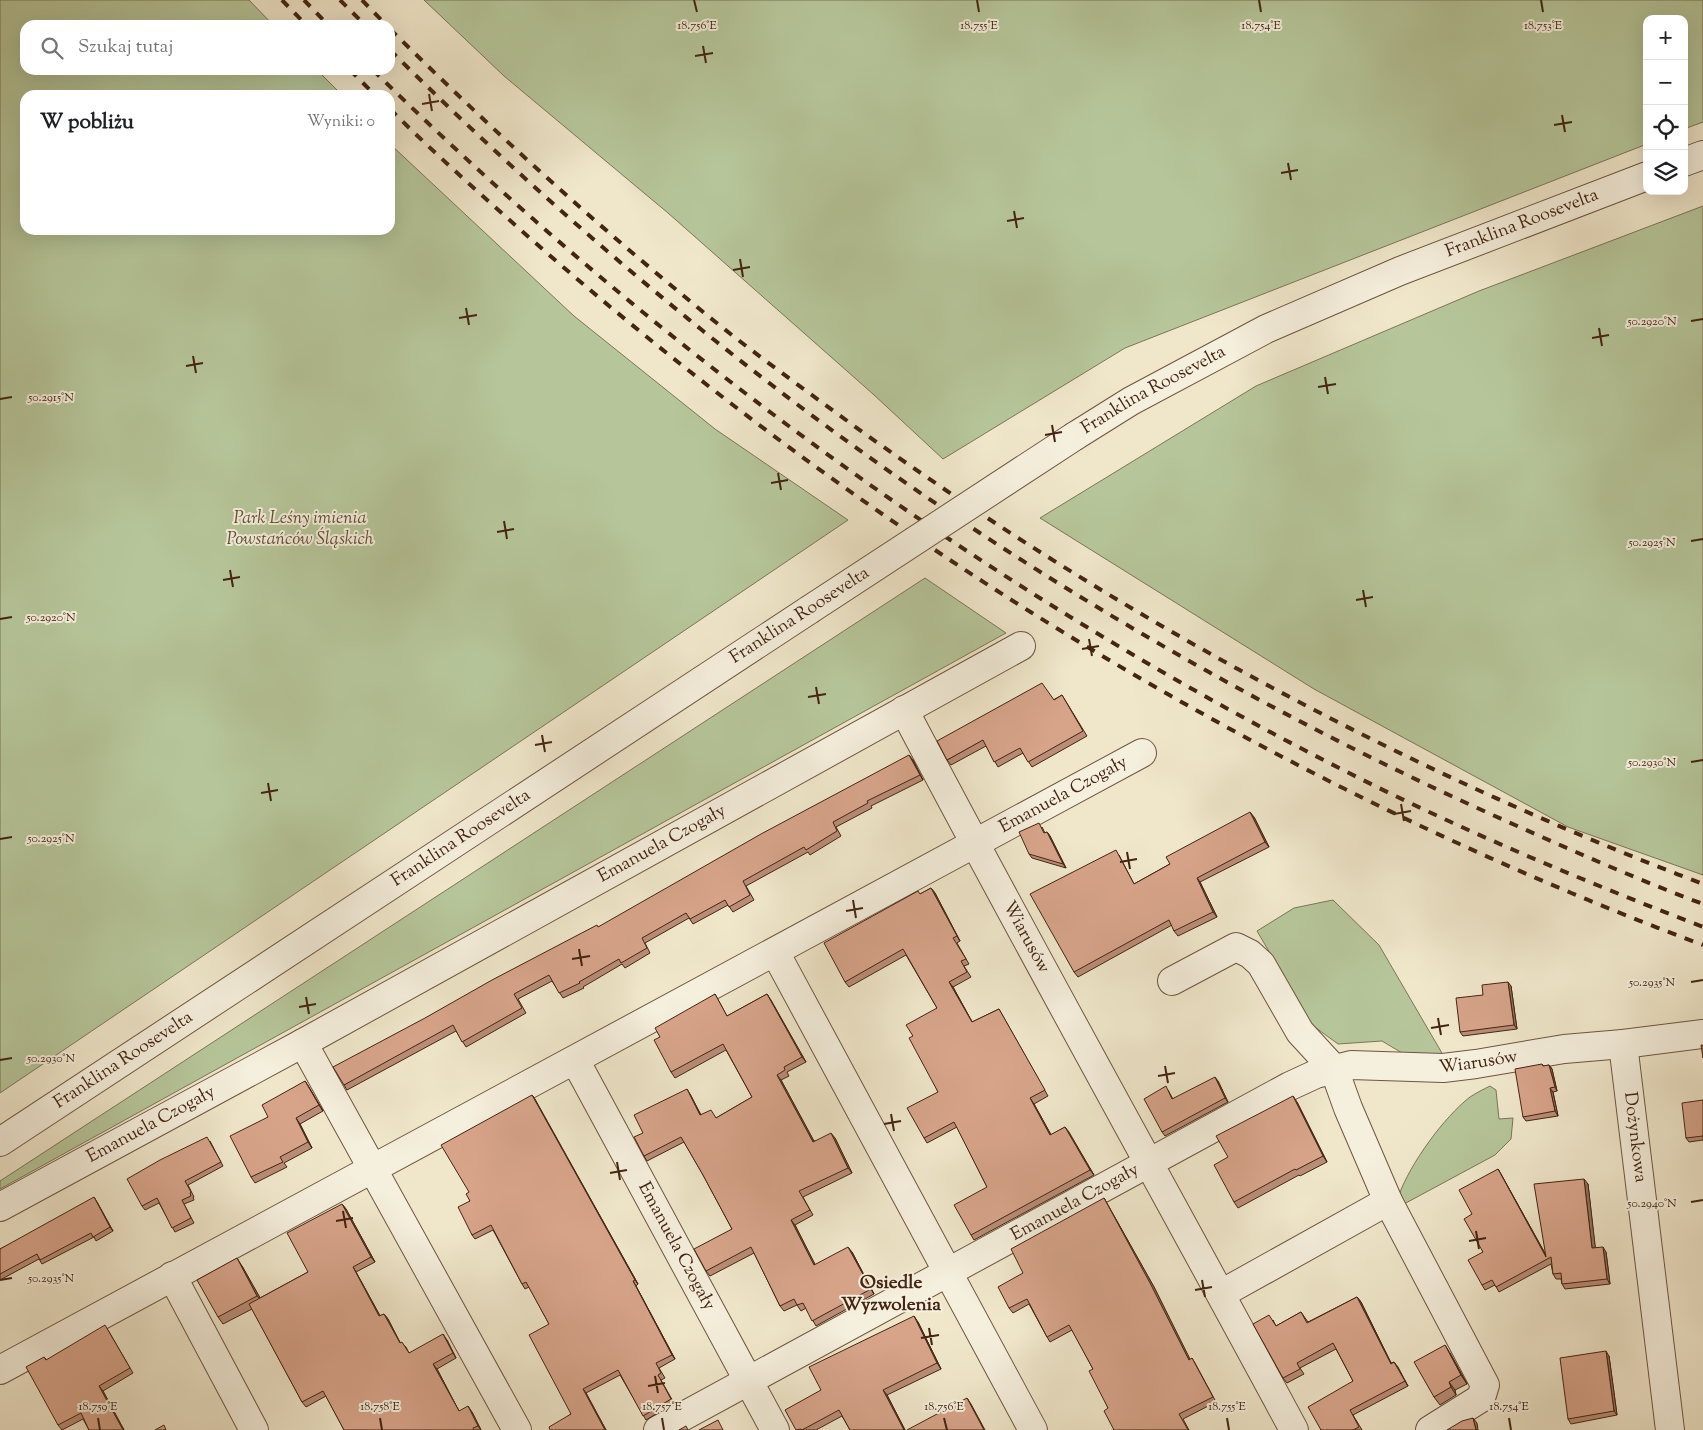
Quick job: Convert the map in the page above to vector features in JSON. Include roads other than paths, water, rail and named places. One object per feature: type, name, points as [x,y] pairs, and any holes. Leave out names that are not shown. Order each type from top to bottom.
[{"type":"street","points":[[1688,161],[1703,155]]},
{"type":"street","name":"Franklina Roosevelta","points":[[0,1142],[809,610],[1131,401],[1266,329],[1400,271],[1643,178]]},
{"type":"street","name":"Emanuela Czogały","points":[[0,1207],[303,1043],[1021,646]]},
{"type":"street","name":"Wiarusów","points":[[904,710],[974,843],[1150,1162],[1294,1430]]},
{"type":"street","name":"Emanuela Czogały","points":[[0,1370],[1142,753]]},
{"type":"street","points":[[1172,981],[1236,947],[1250,954],[1261,964],[1300,1032],[1334,1069],[1348,1108],[1388,1201],[1485,1385],[1481,1398],[1430,1430]]},
{"type":"street","points":[[775,952],[1033,1430]]},
{"type":"street","points":[[1623,1044],[1703,1034]]},
{"type":"street","points":[[303,1043],[517,1430]]},
{"type":"street","name":"Wiarusów","points":[[1150,1162],[1290,1086],[1316,1074],[1334,1069],[1351,1065],[1442,1068],[1564,1049],[1623,1044]]},
{"type":"street","name":"Dożynkowa","points":[[1623,1044],[1670,1430]]},
{"type":"street","name":"Emanuela Czogały","points":[[575,1060],[775,1430]]},
{"type":"street","name":"Emanuela Czogały","points":[[658,1430],[1150,1162]]},
{"type":"street","points":[[1221,1294],[1388,1201]]},
{"type":"street","points":[[172,1276],[254,1430]]},
{"type":"railway","points":[[282,0],[301,20]]},
{"type":"railway","points":[[304,0],[323,20]]},
{"type":"railway","points":[[340,0],[360,20]]},
{"type":"railway","points":[[362,0],[381,20]]},
{"type":"railway","points":[[395,34],[612,236],[707,315],[761,358],[835,412],[1039,552],[1145,616],[1253,677],[1363,735],[1474,788],[1588,838],[1703,884]]},
{"type":"railway","points":[[395,55],[535,187],[686,317],[790,399],[960,520],[1136,630],[1318,731],[1506,821],[1703,904]]},
{"type":"railway","points":[[355,75],[370,90]]},
{"type":"railway","points":[[378,75],[394,90]]},
{"type":"railway","points":[[395,91],[486,177],[603,279],[723,376],[848,469],[976,557],[1107,639],[1242,717],[1379,788],[1459,826],[1540,861],[1703,927]]},
{"type":"railway","points":[[395,114],[523,232],[655,344],[792,449],[934,549],[1080,642],[1230,729],[1384,809],[1542,881],[1703,945]]},
{"type":"district","name":"Osiedle Wyzwolenia","points":[[891,1294]]},
{"type":"park label","name":"Park Leśny imienia Powstańców Śląskich","points":[[300,529]]}]
